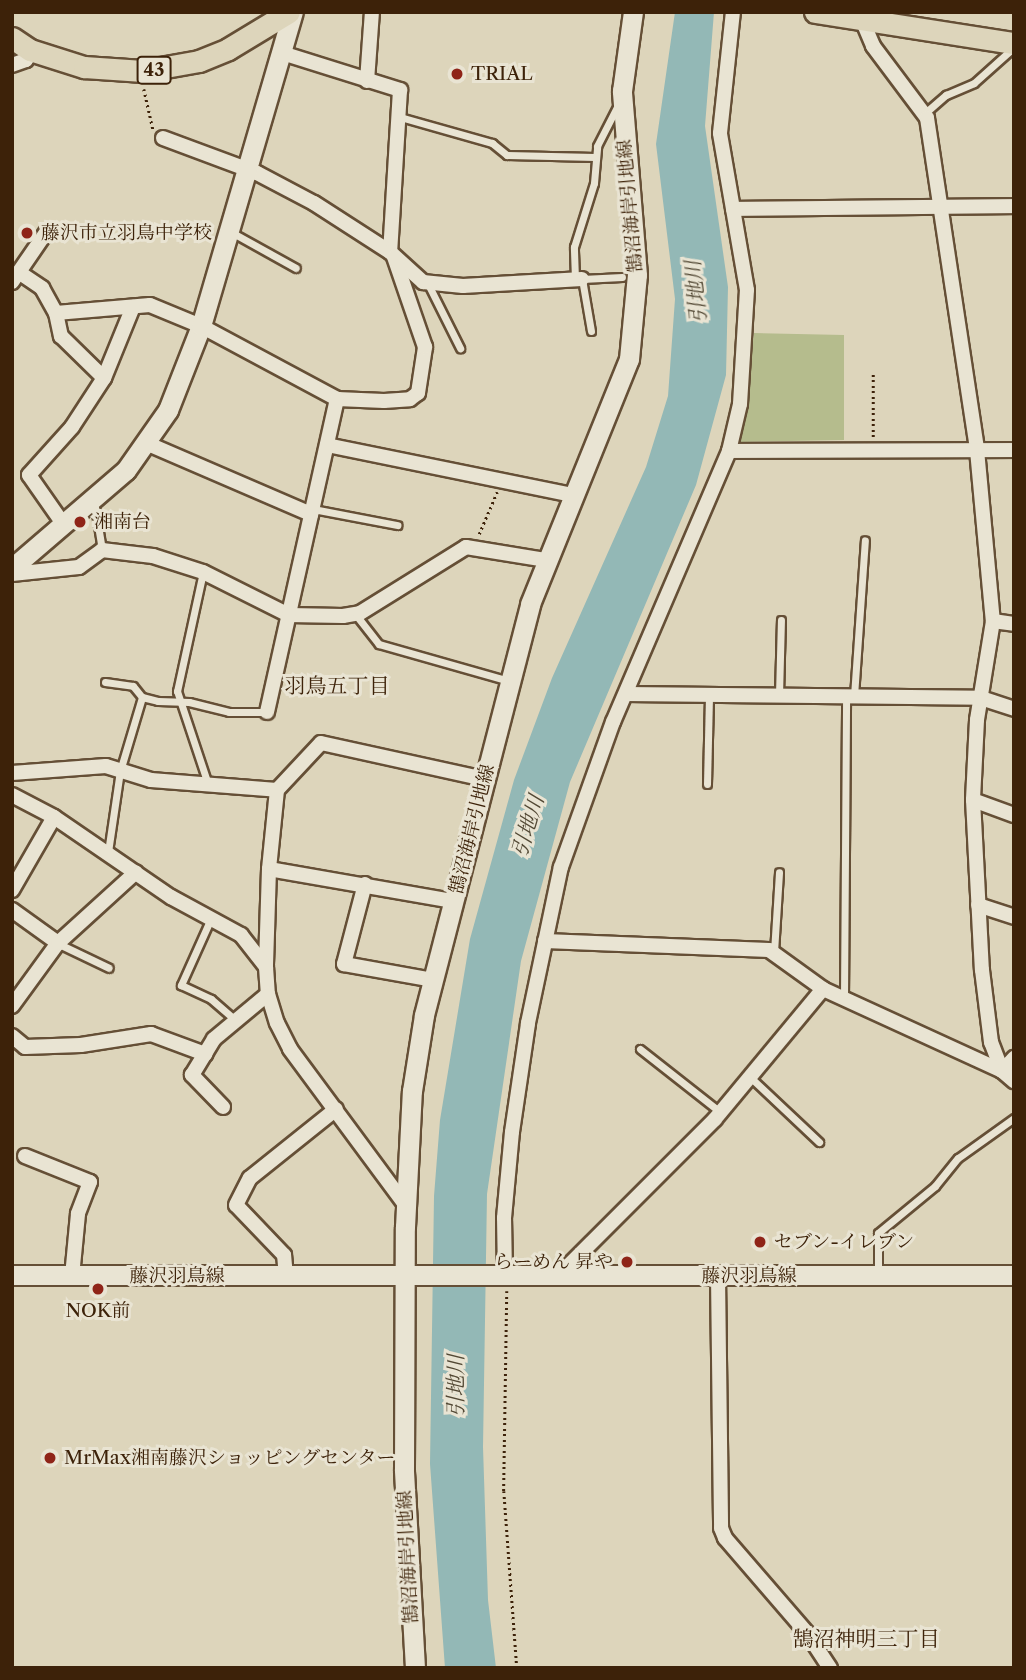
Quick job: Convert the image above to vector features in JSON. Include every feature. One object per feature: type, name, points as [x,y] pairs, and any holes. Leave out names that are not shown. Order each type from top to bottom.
[{"type":"main road","name":"43","points":[[21,44],[84,66],[143,71],[208,57],[291,12]]},
{"type":"main road","points":[[815,12],[1014,45]]},
{"type":"street","points":[[12,568],[94,500],[146,443],[168,410],[201,326],[282,53],[291,12]]},
{"type":"street","points":[[367,81],[372,12]]},
{"type":"street","name":"鵠沼海岸引地線","points":[[415,1668],[405,1539],[416,1276],[406,1206],[412,1091],[433,980],[509,681],[545,560],[629,359],[635,318],[636,238],[622,100],[633,12]]},
{"type":"street","points":[[506,1274],[504,1218],[512,1132],[545,940],[570,836],[625,694],[729,451],[743,379],[746,302],[720,133],[733,12]]},
{"type":"street","points":[[863,22],[873,46],[925,113],[937,207],[977,450],[993,621],[981,698],[973,800],[978,905],[991,1041],[1008,1076]]},
{"type":"street","points":[[12,65],[26,60],[21,44]]},
{"type":"street","points":[[56,313],[158,307],[201,326],[337,399],[384,401],[410,399],[418,393],[425,342],[408,308],[392,255],[400,90],[282,53]]},
{"type":"street","points":[[163,138],[246,169],[314,203],[392,255],[428,283],[463,286],[579,279]]},
{"type":"street","points":[[733,209],[1014,206]]},
{"type":"street","points":[[47,230],[16,277],[42,288],[56,313],[61,336],[104,378]]},
{"type":"street","points":[[64,525],[29,475],[72,427],[104,378],[133,307]]},
{"type":"street","points":[[267,712],[337,399]]},
{"type":"street","points":[[146,443],[312,512]]},
{"type":"street","points":[[327,445],[573,495]]},
{"type":"street","points":[[729,451],[1014,450]]},
{"type":"street","points":[[12,574],[79,567],[102,550],[153,556],[203,572],[289,615],[356,614],[467,547],[545,560]]},
{"type":"street","points":[[993,621],[1014,624]]},
{"type":"street","points":[[625,694],[981,698],[1014,709]]},
{"type":"street","points":[[406,1206],[290,1049],[268,994],[266,967],[269,869],[277,790],[321,743],[485,779]]},
{"type":"street","points":[[12,773],[106,766],[151,780],[277,790]]},
{"type":"street","points":[[12,795],[54,817],[171,897],[212,915],[241,934],[266,967]]},
{"type":"street","points":[[973,800],[1014,815]]},
{"type":"street","points":[[12,890],[54,817]]},
{"type":"street","points":[[269,869],[453,901]]},
{"type":"street","points":[[12,1006],[58,943],[136,872]]},
{"type":"street","points":[[365,884],[344,964],[433,980]]},
{"type":"street","points":[[978,905],[1014,917]]},
{"type":"street","points":[[12,910],[58,943]]},
{"type":"street","points":[[545,940],[710,945],[774,952],[823,989],[1008,1076]]},
{"type":"street","points":[[560,1274],[721,1112],[823,989]]},
{"type":"street","points":[[223,1107],[192,1075],[205,1054],[234,1019],[268,994]]},
{"type":"street","points":[[12,1036],[18,1044],[36,1047],[81,1045],[151,1034],[205,1054]]},
{"type":"street","points":[[1008,1076],[1014,1058]]},
{"type":"street","points":[[286,1277],[284,1255],[236,1205],[250,1178],[336,1109]]},
{"type":"street","points":[[25,1156],[90,1182],[78,1214],[72,1276]]},
{"type":"street","name":"藤沢羽鳥線","points":[[12,1275],[1014,1275]]},
{"type":"street","points":[[718,1276],[721,1528],[725,1538],[807,1633],[830,1668]]},
{"type":"lane","points":[[925,113],[946,95],[974,83],[1014,45]]},
{"type":"lane","points":[[591,331],[574,247],[594,183],[595,157],[601,133],[622,100]]},
{"type":"lane","points":[[400,117],[492,143],[507,155],[595,157]]},
{"type":"lane","points":[[228,230],[296,268]]},
{"type":"lane","points":[[579,279],[622,277]]},
{"type":"lane","points":[[428,283],[460,348]]},
{"type":"lane","points":[[94,500],[102,550]]},
{"type":"lane","points":[[312,512],[397,525]]},
{"type":"lane","points":[[844,998],[850,697],[865,540]]},
{"type":"lane","points":[[203,572],[177,691],[208,785]]},
{"type":"lane","points":[[356,614],[379,643],[509,681]]},
{"type":"lane","points":[[779,696],[781,620]]},
{"type":"lane","points":[[106,682],[133,686],[142,697],[179,701],[229,712],[267,712]]},
{"type":"lane","points":[[707,784],[709,695]]},
{"type":"lane","points":[[107,852],[120,771],[142,697]]},
{"type":"lane","points":[[774,952],[779,872]]},
{"type":"lane","points":[[212,915],[181,985],[211,999],[234,1019]]},
{"type":"lane","points":[[58,943],[108,968]]},
{"type":"lane","points":[[640,1049],[721,1112]]},
{"type":"lane","points":[[750,1077],[819,1142]]},
{"type":"lane","points":[[878,1275],[878,1233],[934,1186],[958,1157],[1014,1118]]},
{"type":"path","points":[[143,71],[148,121],[163,138]]},
{"type":"path","points":[[872,450],[873,372]]},
{"type":"path","points":[[467,547],[492,511],[500,480]]},
{"type":"path","points":[[506,1274],[504,1491],[517,1668]]},
{"type":"green space","points":[[754,333],[844,335],[844,440],[740,442]]},
{"type":"water","name":"引地川","points":[[675,12],[714,12],[705,126],[728,287],[726,375],[696,485],[570,782],[521,961],[487,1194],[483,1447],[488,1600],[496,1668],[445,1668],[430,1464],[434,1196],[440,1120],[470,939],[514,780],[552,678],[646,467],[668,396],[675,299],[656,144]]},
{"type":"place","name":"TRIAL","points":[[457,74]]},
{"type":"place","name":"藤沢市立羽鳥中学校","points":[[27,233]]},
{"type":"place","name":"湘南台","points":[[80,522]]},
{"type":"place","name":"セブン-イレブン","points":[[760,1242]]},
{"type":"place","name":"らーめん 昇や","points":[[627,1262]]},
{"type":"place","name":"NOK前","points":[[98,1289]]},
{"type":"place","name":"MrMax湘南藤沢ショッピングセンター","points":[[50,1458]]},
{"type":"district","name":"羽鳥五丁目","points":[[337,686]]},
{"type":"district","name":"鵠沼神明三丁目","points":[[866,1639]]}]
